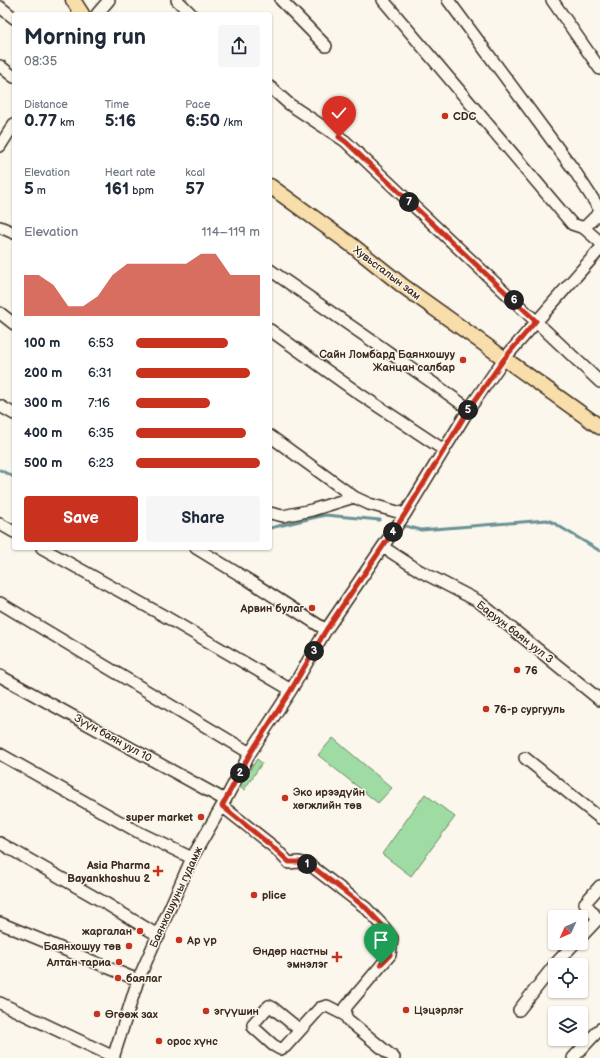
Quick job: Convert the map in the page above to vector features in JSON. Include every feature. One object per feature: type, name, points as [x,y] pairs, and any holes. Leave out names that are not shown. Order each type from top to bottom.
[{"type":"main road","points":[[73,0],[81,12]]},
{"type":"main road","name":"Хувьсгалын зам","points":[[272,187],[504,359]]},
{"type":"main road","points":[[504,359],[600,426]]},
{"type":"street","points":[[99,12],[109,0]]},
{"type":"street","points":[[177,0],[189,12]]},
{"type":"street","points":[[281,0],[326,46]]},
{"type":"street","points":[[383,0],[572,224],[584,228],[600,242]]},
{"type":"street","points":[[448,0],[574,170],[600,211],[584,228]]},
{"type":"street","points":[[552,0],[600,69]]},
{"type":"street","points":[[0,7],[12,16]]},
{"type":"street","points":[[0,66],[12,75]]},
{"type":"street","points":[[272,89],[289,104],[346,142],[600,382]]},
{"type":"street","points":[[0,146],[12,127]]},
{"type":"street","points":[[0,227],[12,232]]},
{"type":"street","name":"Баянхошууны гудамж","points":[[113,1057],[138,980],[159,936],[192,858],[250,754],[291,690],[326,630],[403,517],[469,409],[504,359],[600,249]]},
{"type":"street","points":[[272,271],[433,382],[469,409]]},
{"type":"street","points":[[0,313],[12,322]]},
{"type":"street","points":[[272,331],[358,393],[444,450]]},
{"type":"street","points":[[0,406],[12,413]]},
{"type":"street","points":[[272,437],[354,497],[403,517]]},
{"type":"street","points":[[272,513],[283,516],[312,510],[354,497]]},
{"type":"street","points":[[0,524],[12,531]]},
{"type":"street","name":"Баруун баян уул 3","points":[[383,547],[420,571],[478,601],[600,700]]},
{"type":"street","points":[[46,550],[166,617],[291,690]]},
{"type":"street","points":[[199,550],[326,630]]},
{"type":"street","points":[[0,603],[250,754]]},
{"type":"street","name":"Зүүн баян уул 10","points":[[0,676],[224,803]]},
{"type":"street","points":[[0,754],[138,832],[192,858]]},
{"type":"street","points":[[525,758],[600,818]]},
{"type":"street","points":[[224,803],[289,862],[299,862],[310,865],[366,908],[392,938],[390,955],[346,1007],[345,1015]]},
{"type":"street","points":[[0,843],[105,903],[159,936]]},
{"type":"street","points":[[588,930],[598,919],[585,904],[600,886]]},
{"type":"street","points":[[0,923],[138,980]]},
{"type":"street","points":[[519,1010],[556,963],[568,950]]},
{"type":"street","points":[[0,1003],[113,1057]]},
{"type":"street","points":[[300,1030],[320,1008],[327,1006],[345,1015],[348,1020],[394,1058]]},
{"type":"street","points":[[573,1058],[600,1029]]},
{"type":"green space","points":[[333,738],[392,788],[378,803],[318,755]]},
{"type":"green space","points":[[257,759],[262,763],[244,790],[239,787]]},
{"type":"green space","points":[[425,794],[455,817],[411,876],[382,854]]},
{"type":"waterway","points":[[0,470],[12,476]]},
{"type":"waterway","points":[[272,528],[325,515],[380,520]]},
{"type":"waterway","points":[[405,526],[421,530],[547,520],[600,551]]},
{"type":"place","name":"CDC","points":[[445,116]]},
{"type":"place","name":"Сайн Ломбард Баянхошуу Жанцан салбар","points":[[463,360]]},
{"type":"place","name":"Арвин булаг","points":[[312,608]]},
{"type":"place","name":"76","points":[[517,670]]},
{"type":"place","name":"76-р сургууль","points":[[486,709]]},
{"type":"place","name":"Эко ирээдүйн хөгжлийн төв","points":[[285,798]]},
{"type":"place","name":"super market","points":[[201,817]]},
{"type":"place","name":"Asia Pharma Bayankhoshuu 2","points":[[158,871]]},
{"type":"place","name":"plice","points":[[254,895]]},
{"type":"place","name":"жаргалан","points":[[140,931]]},
{"type":"place","name":"Ар үр","points":[[179,940]]},
{"type":"place","name":"Баянхошуу төв","points":[[129,946]]},
{"type":"place","name":"Өндөр настны эмнэлэг","points":[[337,957]]},
{"type":"place","name":"Алтан тариа","points":[[119,962]]},
{"type":"place","name":"баялаг","points":[[118,978]]},
{"type":"place","name":"Цэцэрлэг","points":[[406,1010]]},
{"type":"place","name":"эгүүшин","points":[[206,1011]]},
{"type":"place","name":"Өгөөж зах","points":[[97,1014]]},
{"type":"place","name":"орос хүнс","points":[[159,1041]]},
{"type":"route","points":[[339,137],[536,321],[504,359],[469,409],[405,514],[326,630],[291,690],[250,754],[222,806],[289,862],[299,862],[310,865],[366,908],[392,938],[390,955],[381,964]]}]
